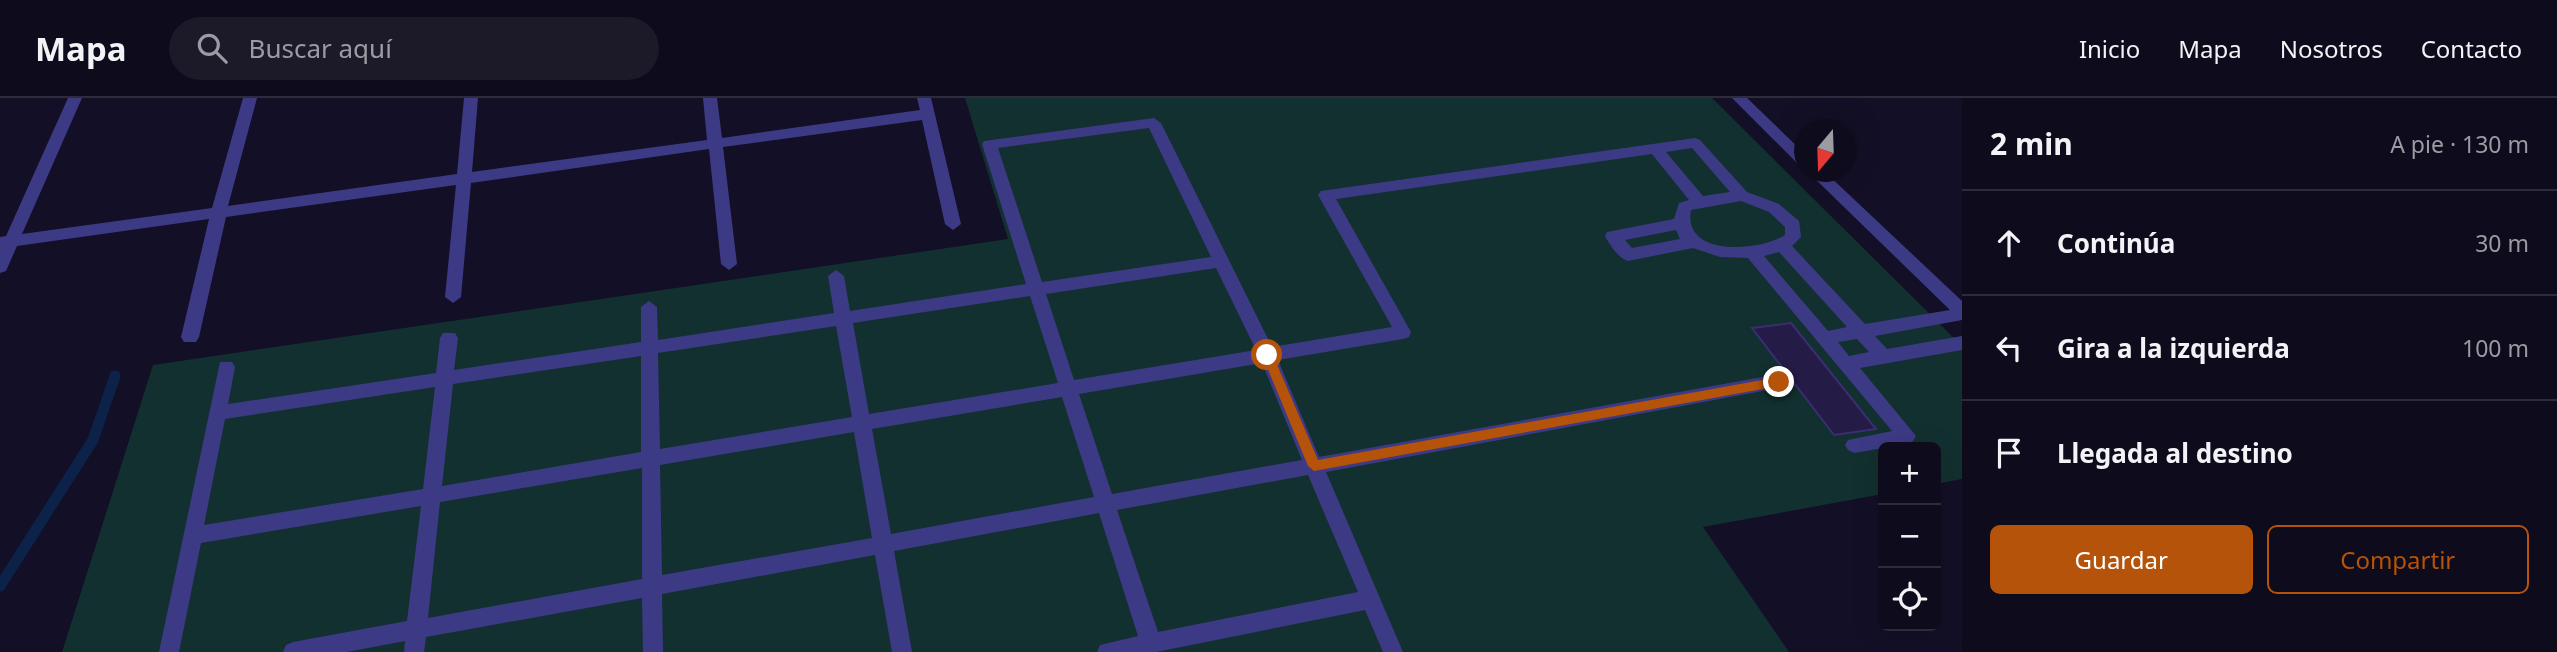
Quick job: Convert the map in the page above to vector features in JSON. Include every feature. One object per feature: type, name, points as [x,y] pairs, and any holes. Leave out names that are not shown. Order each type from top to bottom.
[{"type":"street","points":[[0,267],[6,242],[75,98]]},
{"type":"street","points":[[190,337],[219,212],[250,98]]},
{"type":"street","points":[[453,297],[471,98]]},
{"type":"street","points":[[710,98],[729,264]]},
{"type":"street","points":[[924,98],[953,224]]},
{"type":"street","points":[[1739,98],[1794,150]]},
{"type":"street","points":[[6,242],[928,114]]},
{"type":"street","points":[[1151,643],[989,144],[1154,123],[1267,355],[1393,652]]},
{"type":"street","points":[[192,536],[1403,332],[1326,195],[1695,143],[1742,196],[1774,208],[1793,225],[1793,237],[1784,247],[1733,254],[1696,242],[1684,233],[1679,224],[1678,217],[1684,207],[1699,202],[1742,196]]},
{"type":"street","points":[[1655,148],[1699,202]]},
{"type":"street","points":[[1826,182],[1962,313]]},
{"type":"street","points":[[1679,224],[1613,236],[1628,255],[1696,242]]},
{"type":"street","points":[[1784,247],[1884,357]]},
{"type":"street","points":[[1751,251],[1907,436],[1854,445]]},
{"type":"street","points":[[217,413],[1222,261]]},
{"type":"street","points":[[836,276],[902,652]]},
{"type":"street","points":[[649,307],[653,652]]},
{"type":"street","points":[[1824,338],[1962,313]]},
{"type":"street","points":[[414,652],[449,338]]},
{"type":"street","points":[[1846,363],[1962,343]]},
{"type":"street","points":[[169,652],[226,368]]},
{"type":"street","points":[[293,652],[1779,382]]},
{"type":"street","points":[[1107,652],[1371,599]]},
{"type":"green space","points":[[965,98],[1712,98],[1962,346],[1962,479],[1941,483],[1941,442],[1878,442],[1878,495],[1703,527],[1789,652],[62,652],[153,365],[1008,239]]},
{"type":"building","points":[[1791,323],[1876,429],[1834,435],[1752,328]]},
{"type":"waterway","points":[[0,586],[93,440],[115,376]]},
{"type":"route","points":[[1267,355],[1314,466],[1779,382]]}]
